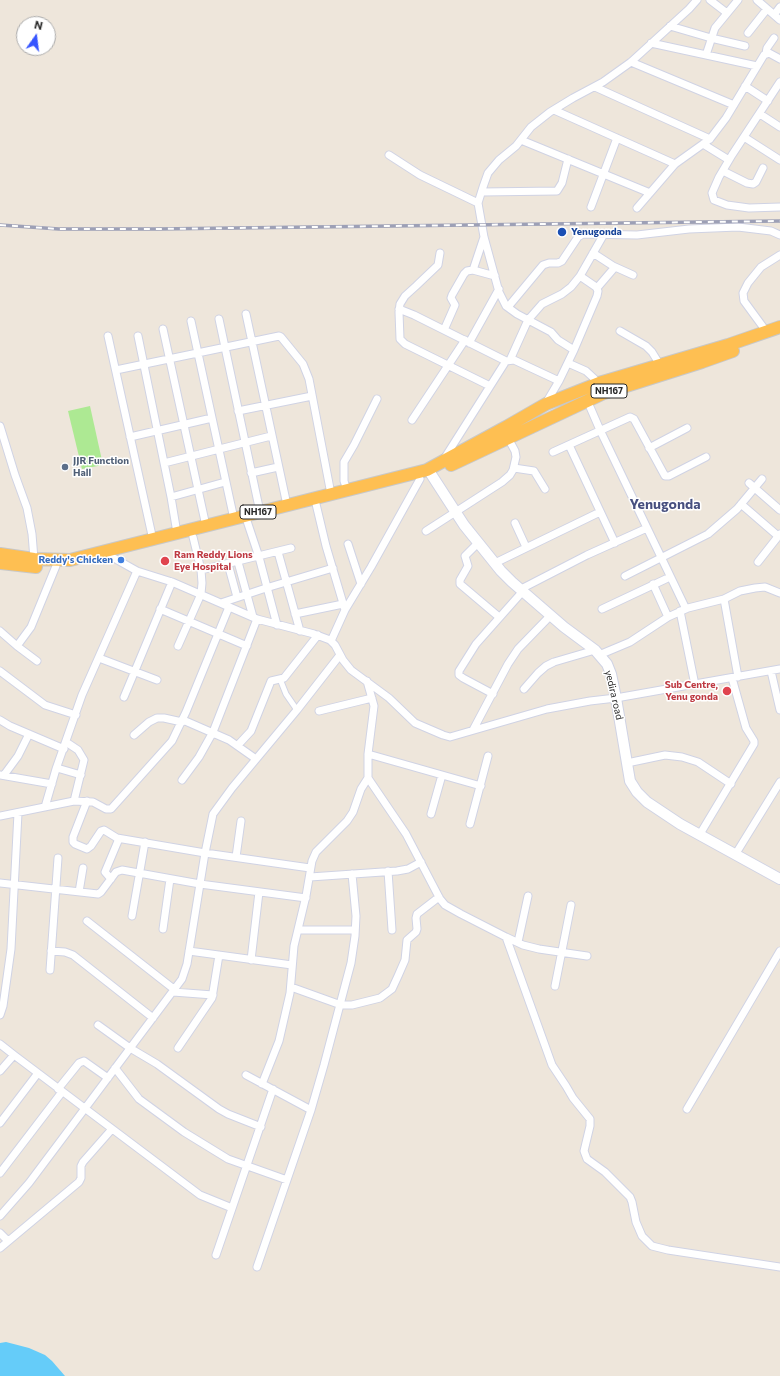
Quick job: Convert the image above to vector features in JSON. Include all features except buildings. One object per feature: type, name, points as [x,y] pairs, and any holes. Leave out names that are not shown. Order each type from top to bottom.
[{"type":"highway","name":"NH167","points":[[0,554],[34,560],[70,560],[427,470],[506,428],[546,404],[599,383],[780,327]]},
{"type":"highway","name":"NH167","points":[[0,563],[27,567],[56,566],[96,561],[193,537],[247,521],[399,486],[420,479],[604,393],[702,362],[780,335]]},
{"type":"main road","name":"yedira road","points":[[431,474],[455,512],[495,563],[522,590],[597,652],[607,664],[616,698],[626,763],[630,780],[637,792],[647,802],[664,814],[735,855],[780,878]]},
{"type":"street","points":[[574,350],[558,340],[551,332],[508,308],[495,276],[484,237],[478,203],[488,173],[499,160],[516,146],[532,127],[572,98],[595,87],[630,62],[697,0]]},
{"type":"street","points":[[710,0],[727,13]]},
{"type":"street","points":[[706,55],[715,28],[738,0]]},
{"type":"street","points":[[757,0],[777,17],[780,7]]},
{"type":"street","points":[[748,33],[768,9]]},
{"type":"street","points":[[670,26],[745,46]]},
{"type":"street","points":[[637,208],[675,164],[710,139],[726,118],[774,38]]},
{"type":"street","points":[[651,43],[757,66]]},
{"type":"street","points":[[766,53],[770,53],[780,59]]},
{"type":"street","points":[[630,62],[734,105]]},
{"type":"street","points":[[780,82],[778,90],[768,101],[744,137],[712,191],[712,197],[718,203],[738,207],[780,208]]},
{"type":"street","points":[[745,86],[768,101]]},
{"type":"street","points":[[595,87],[710,139]]},
{"type":"street","points":[[554,110],[675,164]]},
{"type":"street","points":[[760,114],[780,127]]},
{"type":"street","points":[[744,137],[780,160]]},
{"type":"street","points":[[591,206],[617,138]]},
{"type":"street","points":[[521,140],[650,193]]},
{"type":"street","points":[[703,144],[729,160]]},
{"type":"street","points":[[389,155],[420,175],[478,203]]},
{"type":"street","points":[[482,192],[557,191],[562,183],[568,159]]},
{"type":"street","points":[[723,171],[747,183],[753,184],[756,182],[763,168]]},
{"type":"street","points":[[508,308],[544,265],[562,261],[583,234],[637,235],[689,229],[738,227],[770,231],[780,235]]},
{"type":"street","points":[[442,462],[490,386],[508,361],[528,320],[542,304],[562,294],[571,287],[580,276],[604,234]]},
{"type":"street","points":[[473,270],[484,237]]},
{"type":"street","points":[[440,253],[438,265],[404,296],[399,309],[400,339],[405,344],[490,386]]},
{"type":"street","points":[[593,253],[615,267],[633,275]]},
{"type":"street","points":[[766,332],[744,301],[743,292],[748,282],[761,267],[780,255]]},
{"type":"street","points":[[546,404],[574,350],[597,296],[597,288],[615,267]]},
{"type":"street","points":[[444,330],[455,305],[451,298],[452,295],[464,274],[467,271],[473,270],[495,276]]},
{"type":"street","points":[[580,276],[597,288]]},
{"type":"street","points":[[412,420],[448,365],[467,342],[499,289]]},
{"type":"street","points":[[399,309],[508,361],[514,360],[559,381]]},
{"type":"street","points":[[246,314],[287,505]]},
{"type":"street","points":[[219,319],[260,512]]},
{"type":"street","points":[[191,321],[234,519]]},
{"type":"street","points":[[163,329],[171,359],[206,526]]},
{"type":"street","points":[[620,330],[646,346],[652,352],[660,365]]},
{"type":"street","points":[[108,336],[153,540]]},
{"type":"street","points":[[138,336],[177,533]]},
{"type":"street","points":[[116,370],[279,336],[283,338],[303,364],[309,379],[331,494]]},
{"type":"street","points":[[568,362],[590,373],[599,383]]},
{"type":"street","points":[[238,411],[312,396]]},
{"type":"street","points":[[347,490],[344,481],[344,462],[377,399]]},
{"type":"street","points":[[587,400],[670,577],[683,610],[695,685]]},
{"type":"street","points":[[130,437],[212,418]]},
{"type":"street","points":[[553,452],[627,418],[632,418],[634,419],[663,475],[666,477],[706,457]]},
{"type":"street","points":[[0,426],[27,508],[32,534],[34,560]]},
{"type":"street","points":[[649,448],[687,428]]},
{"type":"street","points":[[164,463],[271,436]]},
{"type":"street","points":[[426,531],[502,482],[510,475],[514,468],[516,457],[515,451],[508,438]]},
{"type":"street","points":[[569,445],[615,543]]},
{"type":"street","points":[[251,473],[278,467]]},
{"type":"street","points":[[514,468],[534,471],[545,489]]},
{"type":"street","points":[[331,641],[344,607],[361,584],[420,479]]},
{"type":"street","points":[[625,576],[708,534],[741,504],[752,486],[762,479]]},
{"type":"street","points":[[171,497],[225,482]]},
{"type":"street","points":[[752,486],[780,510]]},
{"type":"street","points":[[316,504],[326,546],[344,607]]},
{"type":"street","points":[[741,504],[779,535],[758,562]]},
{"type":"street","points":[[495,563],[600,512]]},
{"type":"street","points":[[247,521],[259,557],[277,625]]},
{"type":"street","points":[[515,523],[526,547]]},
{"type":"street","points":[[493,694],[463,678],[459,675],[458,671],[476,644],[522,590],[587,555],[647,528]]},
{"type":"street","points":[[178,646],[201,594],[201,570],[193,537]]},
{"type":"street","points":[[478,543],[465,556],[465,560],[468,565],[460,580],[460,584],[499,618]]},
{"type":"street","points":[[348,544],[361,584]]},
{"type":"street","points":[[201,570],[291,548]]},
{"type":"street","points":[[278,552],[300,630]]},
{"type":"street","points":[[112,557],[137,571],[172,582],[255,618],[318,635],[331,641],[351,670],[389,698],[416,723],[420,726],[450,737],[535,711],[695,685],[780,669]]},
{"type":"street","points":[[182,780],[199,757],[213,732],[247,646],[255,618],[238,562]]},
{"type":"street","points":[[228,564],[236,597]]},
{"type":"street","points":[[17,646],[30,627],[56,566]]},
{"type":"street","points":[[221,603],[267,587],[333,568]]},
{"type":"street","points":[[45,807],[82,695],[137,571]]},
{"type":"street","points":[[602,609],[670,577]]},
{"type":"street","points":[[124,697],[172,582]]},
{"type":"street","points":[[653,584],[668,617]]},
{"type":"street","points":[[524,689],[538,673],[546,666],[554,662],[597,652],[630,642],[668,617],[683,610],[724,599],[740,591],[760,587],[769,588],[780,593]]},
{"type":"street","points":[[700,834],[753,747],[754,741],[746,728],[735,678],[724,599]]},
{"type":"street","points":[[0,816],[74,801],[93,802],[108,810],[111,809],[172,741],[182,721],[229,606]]},
{"type":"street","points":[[296,614],[344,607]]},
{"type":"street","points":[[160,609],[247,646]]},
{"type":"street","points":[[473,730],[508,664],[518,649],[551,615]]},
{"type":"street","points":[[0,631],[37,661]]},
{"type":"street","points":[[238,745],[251,731],[271,681],[280,679],[287,674],[318,635]]},
{"type":"street","points":[[0,1216],[29,1183],[174,991],[184,974],[213,814],[340,655]]},
{"type":"street","points":[[99,658],[157,680]]},
{"type":"street","points":[[0,671],[45,705],[76,715]]},
{"type":"street","points":[[771,671],[780,710]]},
{"type":"street","points":[[280,679],[286,694],[297,710]]},
{"type":"street","points":[[367,681],[374,706],[368,754],[368,778],[377,794],[406,834],[439,897],[445,904],[518,942],[539,949],[588,956]]},
{"type":"street","points":[[318,711],[372,698]]},
{"type":"street","points":[[134,734],[148,722],[157,718],[182,721],[213,732],[238,745],[256,759]]},
{"type":"street","points":[[0,720],[29,734],[65,746],[76,748],[84,758],[84,763],[74,801]]},
{"type":"street","points":[[29,734],[18,756],[2,775],[52,784]]},
{"type":"street","points":[[368,754],[481,786]]},
{"type":"street","points":[[626,763],[665,755],[682,756],[698,762],[731,784]]},
{"type":"street","points":[[470,824],[488,756]]},
{"type":"street","points":[[57,768],[81,775]]},
{"type":"street","points":[[431,814],[442,775]]},
{"type":"street","points":[[262,1084],[279,1041],[291,987],[294,946],[306,898],[310,868],[316,852],[347,821],[353,812],[361,790],[368,778]]},
{"type":"street","points":[[735,855],[780,782]]},
{"type":"street","points":[[87,801],[73,837],[73,842],[75,844],[87,849],[91,846],[101,831],[104,830],[117,838],[310,868]]},
{"type":"street","points":[[0,1015],[3,1006],[4,973],[15,885],[18,813]]},
{"type":"street","points":[[236,857],[241,820]]},
{"type":"street","points":[[111,878],[105,872],[118,841],[117,838]]},
{"type":"street","points":[[132,916],[145,842]]},
{"type":"street","points":[[50,970],[58,858]]},
{"type":"street","points":[[310,877],[388,872],[408,869],[421,862]]},
{"type":"street","points":[[79,892],[83,868]]},
{"type":"street","points":[[0,884],[98,894],[102,892],[111,878],[119,870],[200,884],[306,898]]},
{"type":"street","points":[[388,872],[392,930]]},
{"type":"street","points":[[258,1267],[311,1110],[351,963],[356,916],[352,874]]},
{"type":"street","points":[[163,929],[170,879]]},
{"type":"street","points":[[250,960],[259,892]]},
{"type":"street","points":[[518,942],[528,896]]},
{"type":"street","points":[[291,987],[341,1004],[352,1005],[380,998],[389,993],[405,960],[407,940],[416,932],[417,914],[439,897]]},
{"type":"street","points":[[555,986],[571,905]]},
{"type":"street","points":[[86,921],[174,991],[213,995]]},
{"type":"street","points":[[298,930],[355,930]]},
{"type":"street","points":[[506,937],[552,1065],[573,1098],[590,1119],[591,1122],[584,1151],[587,1159],[605,1172],[630,1197],[636,1222],[642,1236],[652,1246],[668,1250],[780,1267]]},
{"type":"street","points":[[51,951],[65,952],[73,955],[154,1018]]},
{"type":"street","points":[[189,951],[292,965]]},
{"type":"street","points":[[687,1109],[780,951]]},
{"type":"street","points":[[178,1048],[210,1003],[213,995],[218,955]]},
{"type":"street","points":[[98,1024],[130,1048],[157,1064],[219,1109],[260,1127]]},
{"type":"street","points":[[0,1044],[200,1195],[232,1208]]},
{"type":"street","points":[[0,1071],[14,1055]]},
{"type":"street","points":[[0,1173],[80,1063],[84,1061],[108,1078]]},
{"type":"street","points":[[116,1068],[139,1099],[156,1113],[228,1158],[287,1180]]},
{"type":"street","points":[[0,1123],[38,1074]]},
{"type":"street","points":[[246,1075],[311,1110]]},
{"type":"street","points":[[216,1254],[248,1166],[273,1090]]},
{"type":"street","points":[[0,1248],[79,1182],[83,1162],[112,1129]]},
{"type":"street","points":[[0,1233],[8,1241]]},
{"type":"green space","points":[[90,406],[103,465],[82,469],[68,411]]},
{"type":"water","points":[[6,1342],[29,1348],[45,1355],[65,1376],[0,1376],[0,1343]]},
{"type":"railway","points":[[0,225],[59,229],[157,229],[780,221]]},
{"type":"place","name":"Yenugonda","points":[[562,232]]},
{"type":"place","name":"JJR Function Hall","points":[[65,467]]},
{"type":"place","name":"Reddy's Chicken","points":[[121,560]]},
{"type":"place","name":"Ram Reddy Lions Eye Hospital","points":[[165,561]]},
{"type":"place","name":"Sub Centre, Yenu gonda","points":[[727,691]]},
{"type":"district","name":"Yenugonda","points":[[665,504]]}]
